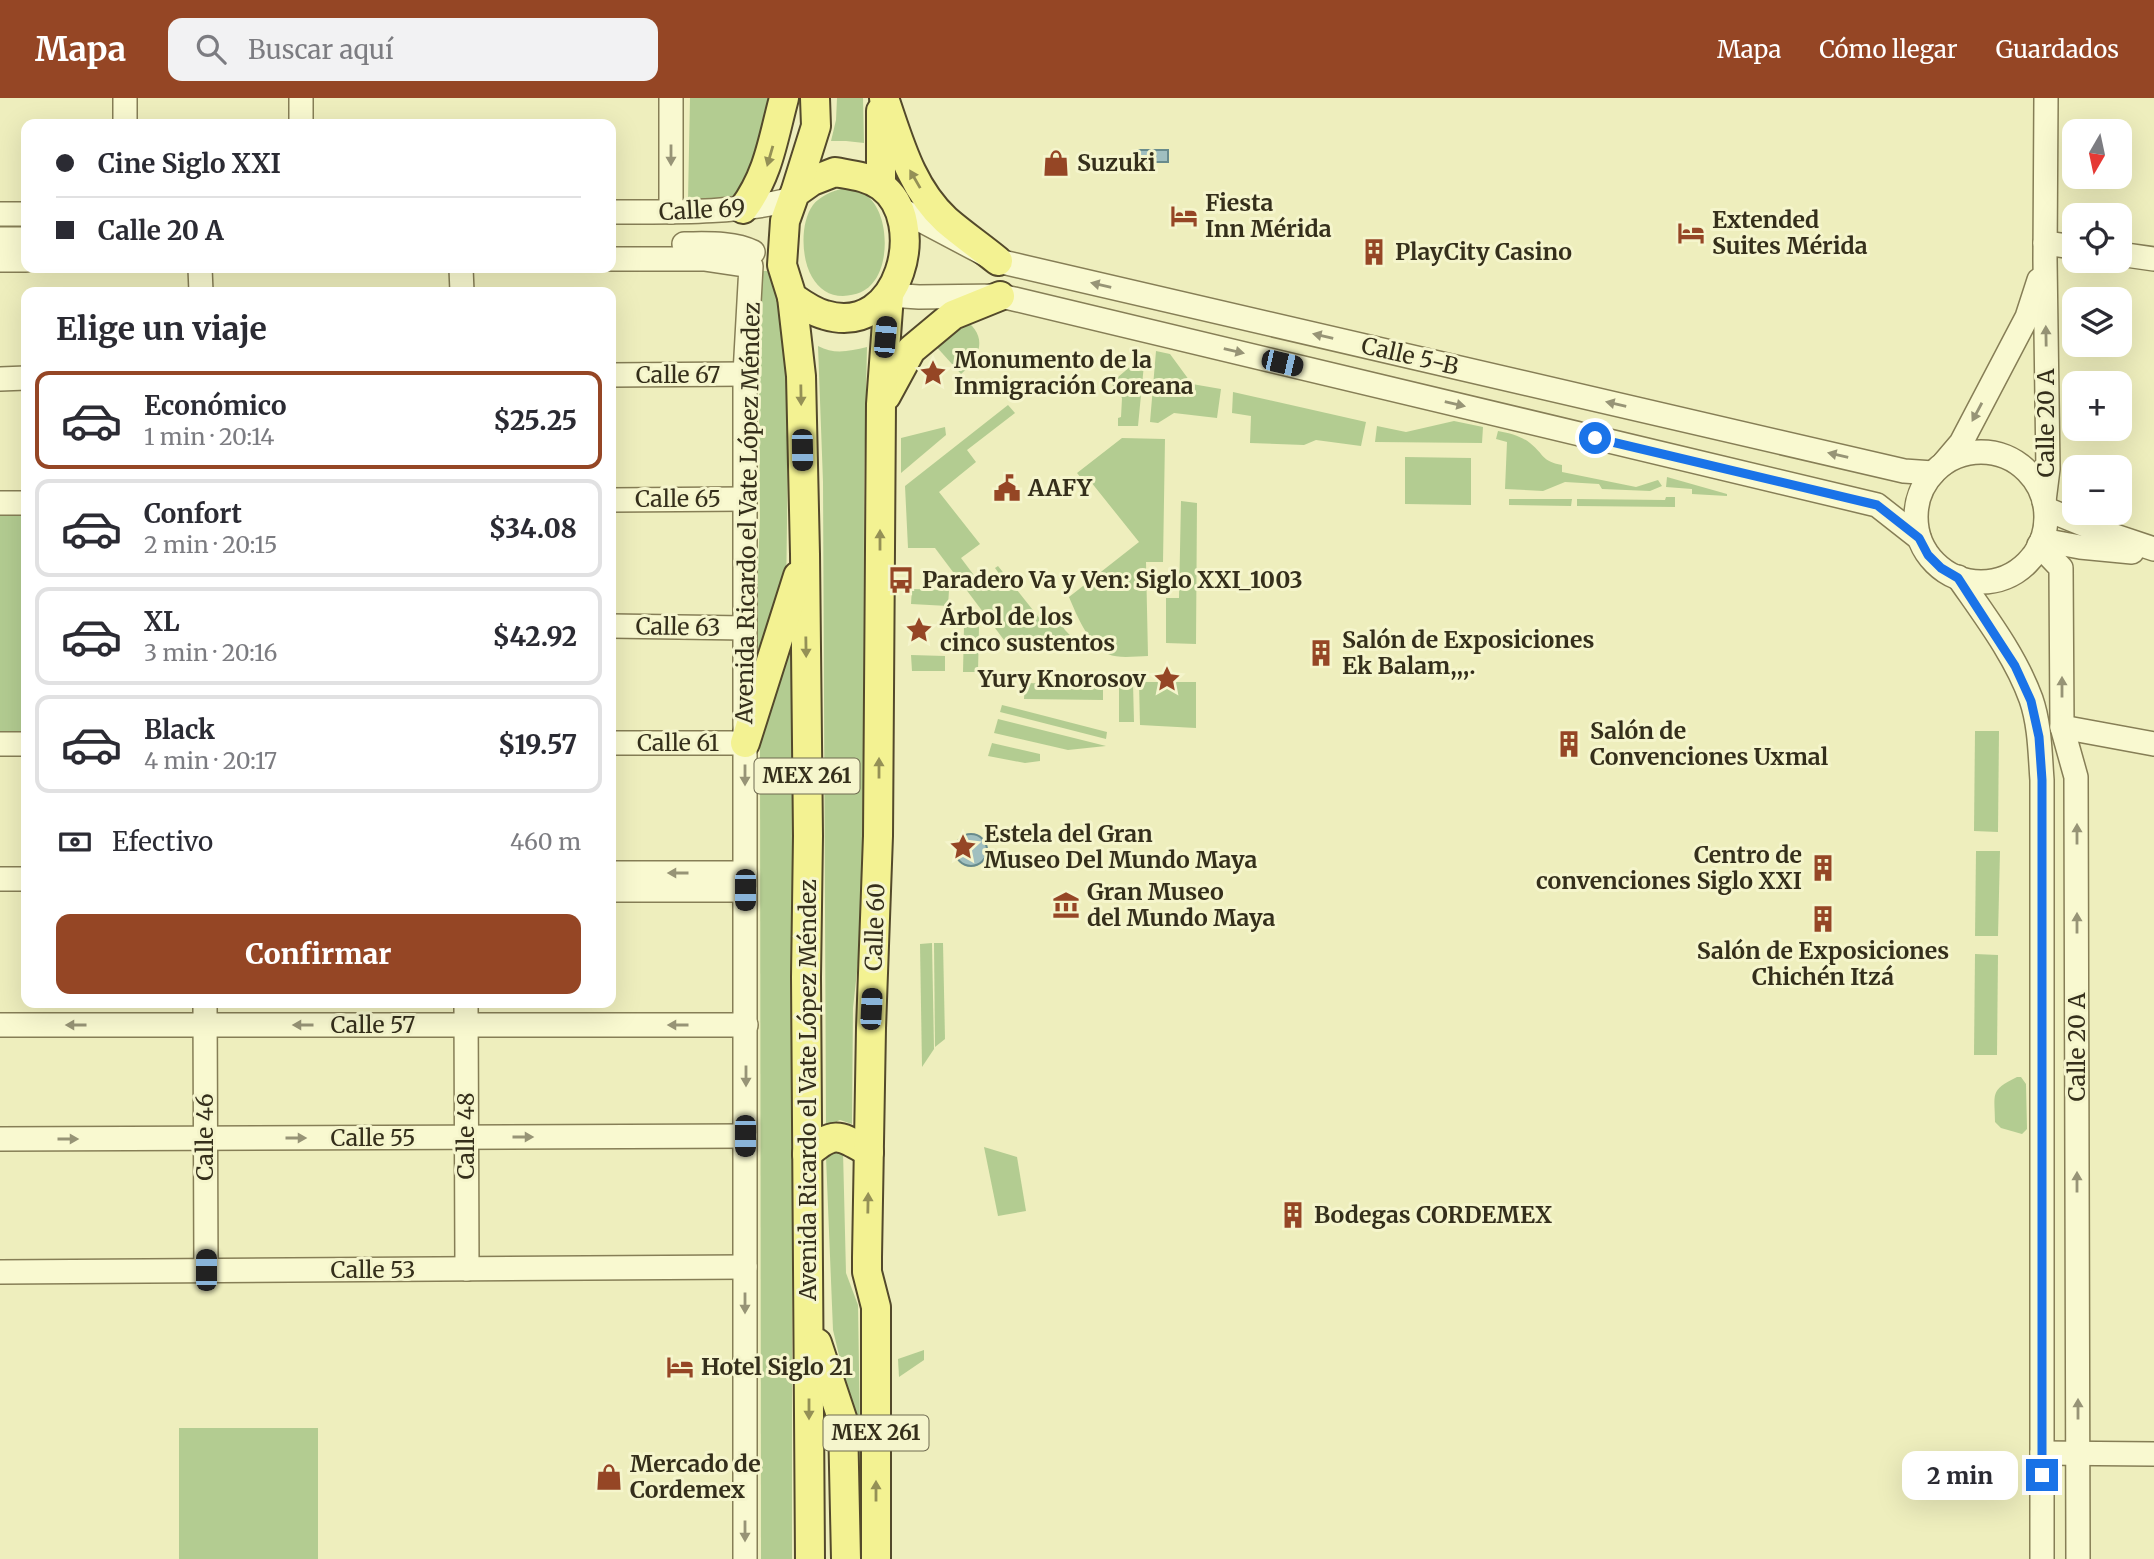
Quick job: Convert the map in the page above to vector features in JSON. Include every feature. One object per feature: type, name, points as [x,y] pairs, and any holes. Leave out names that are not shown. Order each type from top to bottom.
[{"type":"main road","points":[[743,209],[756,192],[764,175],[784,98]]},
{"type":"main road","points":[[794,196],[812,181],[835,172],[865,177],[881,185],[898,208],[903,224],[903,257],[899,276],[889,295],[873,311],[842,318],[826,316],[792,297],[782,265],[785,221],[816,126],[815,98]]},
{"type":"main road","points":[[881,185],[883,98]]},
{"type":"main road","points":[[883,98],[908,166],[920,188],[944,219],[998,261]]},
{"type":"main road","name":"Calle 60","points":[[876,1559],[876,1307],[867,1272],[871,1028],[878,836],[881,404],[889,295]]},
{"type":"main road","points":[[881,404],[911,350],[953,314],[1000,296]]},
{"type":"main road","name":"Avenida Ricardo el Vate López Méndez","points":[[792,297],[801,376],[805,554],[810,1559]]},
{"type":"main road","points":[[745,743],[805,554]]},
{"type":"main road","points":[[807,1154],[830,1137],[841,1138],[869,1152]]},
{"type":"main road","points":[[808,1317],[843,1421],[846,1559]]},
{"type":"street","points":[[125,98],[125,119]]},
{"type":"street","points":[[301,98],[301,119]]},
{"type":"street","points":[[671,98],[671,212]]},
{"type":"street","name":"Calle 20 A","points":[[2045,506],[2048,469],[2046,98]]},
{"type":"street","name":"Calle 69","points":[[616,212],[743,209],[766,206],[794,196]]},
{"type":"street","name":"Calle 5-B","points":[[898,208],[998,261],[1905,471],[1939,468]]},
{"type":"street","points":[[0,214],[21,214]]},
{"type":"street","points":[[0,239],[21,239]]},
{"type":"street","name":"Calle 69","points":[[616,243],[720,244],[748,249],[782,265]]},
{"type":"street","points":[[2045,251],[2062,249]]},
{"type":"street","name":"Calle 20 A","points":[[1939,468],[1961,443],[2027,317],[2045,251]]},
{"type":"street","points":[[2132,256],[2154,259]]},
{"type":"street","name":"Calle 69","points":[[616,259],[705,259],[751,265]]},
{"type":"street","points":[[0,260],[21,260]]},
{"type":"street","name":"Avenida Ricardo el Vate López Méndez","points":[[745,1559],[745,374],[751,265]]},
{"type":"street","name":"Calle 5-B","points":[[889,295],[1000,296],[1877,505],[1919,538]]},
{"type":"street","name":"Calle 67","points":[[616,375],[745,374]]},
{"type":"street","points":[[0,379],[21,378]]},
{"type":"street","points":[[1973,452],[2004,457],[2018,464],[2039,487],[2045,506],[2045,525],[2040,543],[2032,557],[2022,567],[1998,579],[1984,582],[1958,578],[1941,568],[1928,555],[1919,538],[1917,503],[1923,487],[1939,468],[1958,456],[1973,452]]},
{"type":"street","name":"Calle 65","points":[[616,500],[745,499]]},
{"type":"street","points":[[0,503],[21,503]]},
{"type":"street","points":[[2045,506],[2154,552]]},
{"type":"street","points":[[2040,543],[2154,552]]},
{"type":"street","name":"Calle 20 A","points":[[2040,543],[2061,568],[2062,727],[2077,777],[2078,1559]]},
{"type":"street","name":"Calle 20 A","points":[[1958,578],[2015,666],[2031,701],[2039,737],[2042,780],[2042,1559]]},
{"type":"street","name":"Calle 63","points":[[616,626],[745,628]]},
{"type":"street","points":[[2062,727],[2154,744]]},
{"type":"street","name":"Calle 61","points":[[616,743],[745,743]]},
{"type":"street","points":[[0,744],[21,744]]},
{"type":"street","points":[[616,873],[745,881]]},
{"type":"street","points":[[0,879],[21,879]]},
{"type":"street","points":[[616,890],[745,881]]},
{"type":"street","points":[[0,893],[21,893]]},
{"type":"street","name":"Calle 57","points":[[0,1025],[205,1013],[466,1014],[746,1024]]},
{"type":"street","name":"Calle 46","points":[[205,1013],[206,1270]]},
{"type":"street","name":"Calle 48","points":[[466,1014],[467,1269]]},
{"type":"street","name":"Calle 55","points":[[0,1139],[745,1136]]},
{"type":"street","name":"Calle 53","points":[[0,1272],[745,1267]]},
{"type":"street","points":[[2042,1453],[2154,1454]]},
{"type":"green space","points":[[690,98],[778,98],[745,191],[738,195],[724,199],[688,200]]},
{"type":"green space","points":[[837,98],[863,98],[864,143],[831,141]]},
{"type":"green space","points":[[841,189],[861,192],[874,203],[883,224],[885,248],[875,280],[861,292],[838,296],[821,288],[808,269],[804,231],[813,205],[826,195]]},
{"type":"green space","points":[[758,271],[767,271],[776,283],[789,366],[786,602],[754,670],[760,517]]},
{"type":"green space","points":[[969,323],[978,336],[978,350],[972,363],[961,374],[933,343],[953,325]]},
{"type":"green space","points":[[818,346],[836,351],[867,347],[863,917],[853,1008],[852,1124],[840,1120],[826,1126],[823,482]]},
{"type":"green space","points":[[1156,351],[1170,354],[1192,384],[1221,389],[1217,418],[1174,413],[1158,423],[1150,422]]},
{"type":"green space","points":[[1145,354],[1138,426],[1118,426],[1122,398],[1111,383]]},
{"type":"green space","points":[[1233,392],[1366,422],[1361,446],[1316,440],[1304,445],[1250,443],[1251,416],[1232,413]]},
{"type":"green space","points":[[1008,405],[1015,413],[967,450],[976,462],[939,492],[980,544],[961,558],[985,590],[1003,579],[995,568],[998,566],[1040,619],[1052,611],[1065,630],[1086,652],[1013,652],[935,548],[908,548],[905,486]]},
{"type":"green space","points":[[1454,421],[1483,427],[1482,443],[1375,442],[1377,426],[1406,432]]},
{"type":"green space","points":[[945,427],[946,435],[901,473],[901,438]]},
{"type":"green space","points":[[1498,431],[1526,441],[1547,459],[1562,465],[1562,472],[1636,487],[1658,480],[1662,486],[1650,491],[1602,489],[1599,484],[1565,482],[1543,491],[1505,489],[1507,442],[1496,439]]},
{"type":"green space","points":[[1122,438],[1165,439],[1163,562],[1146,562],[1148,656],[1117,656],[1101,650],[1084,629],[1069,597],[1139,542],[1091,482],[1087,485],[1077,473]]},
{"type":"green space","points":[[1405,457],[1471,458],[1471,505],[1405,504]]},
{"type":"green space","points":[[1667,477],[1727,496],[1692,494],[1692,489],[1666,487]]},
{"type":"green space","points":[[1666,497],[1675,497],[1675,507],[1577,506],[1577,499],[1665,500]]},
{"type":"green space","points":[[1509,499],[1572,499],[1571,506],[1509,505]]},
{"type":"green space","points":[[1181,501],[1197,503],[1196,644],[1166,643],[1166,598],[1179,598]]},
{"type":"green space","points":[[0,512],[21,512],[21,739],[0,739]]},
{"type":"green space","points":[[912,589],[949,590],[948,606],[911,604]]},
{"type":"green space","points":[[964,626],[979,626],[978,672],[963,672]]},
{"type":"green space","points":[[792,632],[792,1559],[761,1559],[760,741]]},
{"type":"green space","points":[[911,655],[945,656],[945,671],[912,671]]},
{"type":"green space","points":[[1139,682],[1196,682],[1196,728],[1140,725]]},
{"type":"green space","points":[[1025,683],[1103,685],[1103,700],[1024,699]]},
{"type":"green space","points":[[1119,683],[1133,683],[1134,722],[1119,722]]},
{"type":"green space","points":[[1002,705],[1107,732],[1106,739],[1000,712]]},
{"type":"green space","points":[[998,719],[1106,746],[1068,750],[994,733]]},
{"type":"green space","points":[[1975,731],[1999,731],[1998,832],[1974,831]]},
{"type":"green space","points":[[992,743],[1040,754],[1040,761],[1025,763],[988,756]]},
{"type":"green space","points":[[1976,851],[2000,851],[1998,936],[1975,936]]},
{"type":"green space","points":[[932,943],[934,1049],[922,1067],[920,944]]},
{"type":"green space","points":[[934,943],[943,943],[945,1039],[935,1047]]},
{"type":"green space","points":[[1975,954],[1998,955],[1997,1055],[1974,1055]]},
{"type":"green space","points":[[2021,1077],[2026,1084],[2027,1129],[2022,1134],[2001,1128],[1995,1122],[1996,1094],[2002,1086]]},
{"type":"green space","points":[[984,1147],[1017,1157],[1026,1211],[998,1216]]},
{"type":"green space","points":[[830,1149],[843,1151],[846,1273],[858,1305],[862,1559],[858,1559],[856,1427],[833,1330],[826,1157]]},
{"type":"green space","points":[[924,1350],[924,1360],[899,1377],[898,1359]]},
{"type":"green space","points":[[179,1428],[318,1428],[318,1559],[179,1559]]},
{"type":"water","points":[[1139,150],[1168,150],[1168,162],[1139,162]]},
{"type":"water","points":[[971,834],[982,839],[987,850],[982,861],[971,866],[960,861],[955,850],[960,839]]},
{"type":"place","name":"Suzuki","points":[[1056,163]]},
{"type":"place","name":"Fiesta Inn Mérida","points":[[1184,216]]},
{"type":"place","name":"Extended Suites Mérida","points":[[1691,233]]},
{"type":"place","name":"PlayCity Casino","points":[[1374,252]]},
{"type":"place","name":"Monumento de la Inmigración Coreana","points":[[933,373]]},
{"type":"place","name":"AAFY","points":[[1007,488]]},
{"type":"place","name":"Paradero Va y Ven: Siglo XXI_1003","points":[[901,580]]},
{"type":"place","name":"Árbol de los cinco sustentos","points":[[919,630]]},
{"type":"place","name":"Salón de Exposiciones Ek Balam,,,.","points":[[1321,653]]},
{"type":"place","name":"Yury Knorosov","points":[[1167,679]]},
{"type":"place","name":"Salón de Convenciones Uxmal","points":[[1569,744]]},
{"type":"place","name":"Estela del Gran Museo Del Mundo Maya","points":[[963,847]]},
{"type":"place","name":"Centro de convenciones Siglo XXI","points":[[1823,868]]},
{"type":"place","name":"Gran Museo del Mundo Maya","points":[[1066,905]]},
{"type":"place","name":"Salón de Exposiciones Chichén Itzá","points":[[1823,919]]},
{"type":"place","name":"Bodegas CORDEMEX","points":[[1293,1215]]},
{"type":"place","name":"Hotel Siglo 21","points":[[680,1367]]},
{"type":"place","name":"Mercado de Cordemex","points":[[609,1477]]},
{"type":"route","points":[[1595,438],[1877,505],[1919,538],[1928,555],[1941,568],[1958,578],[2015,666],[2031,701],[2039,737],[2042,780],[2042,1475]]}]
